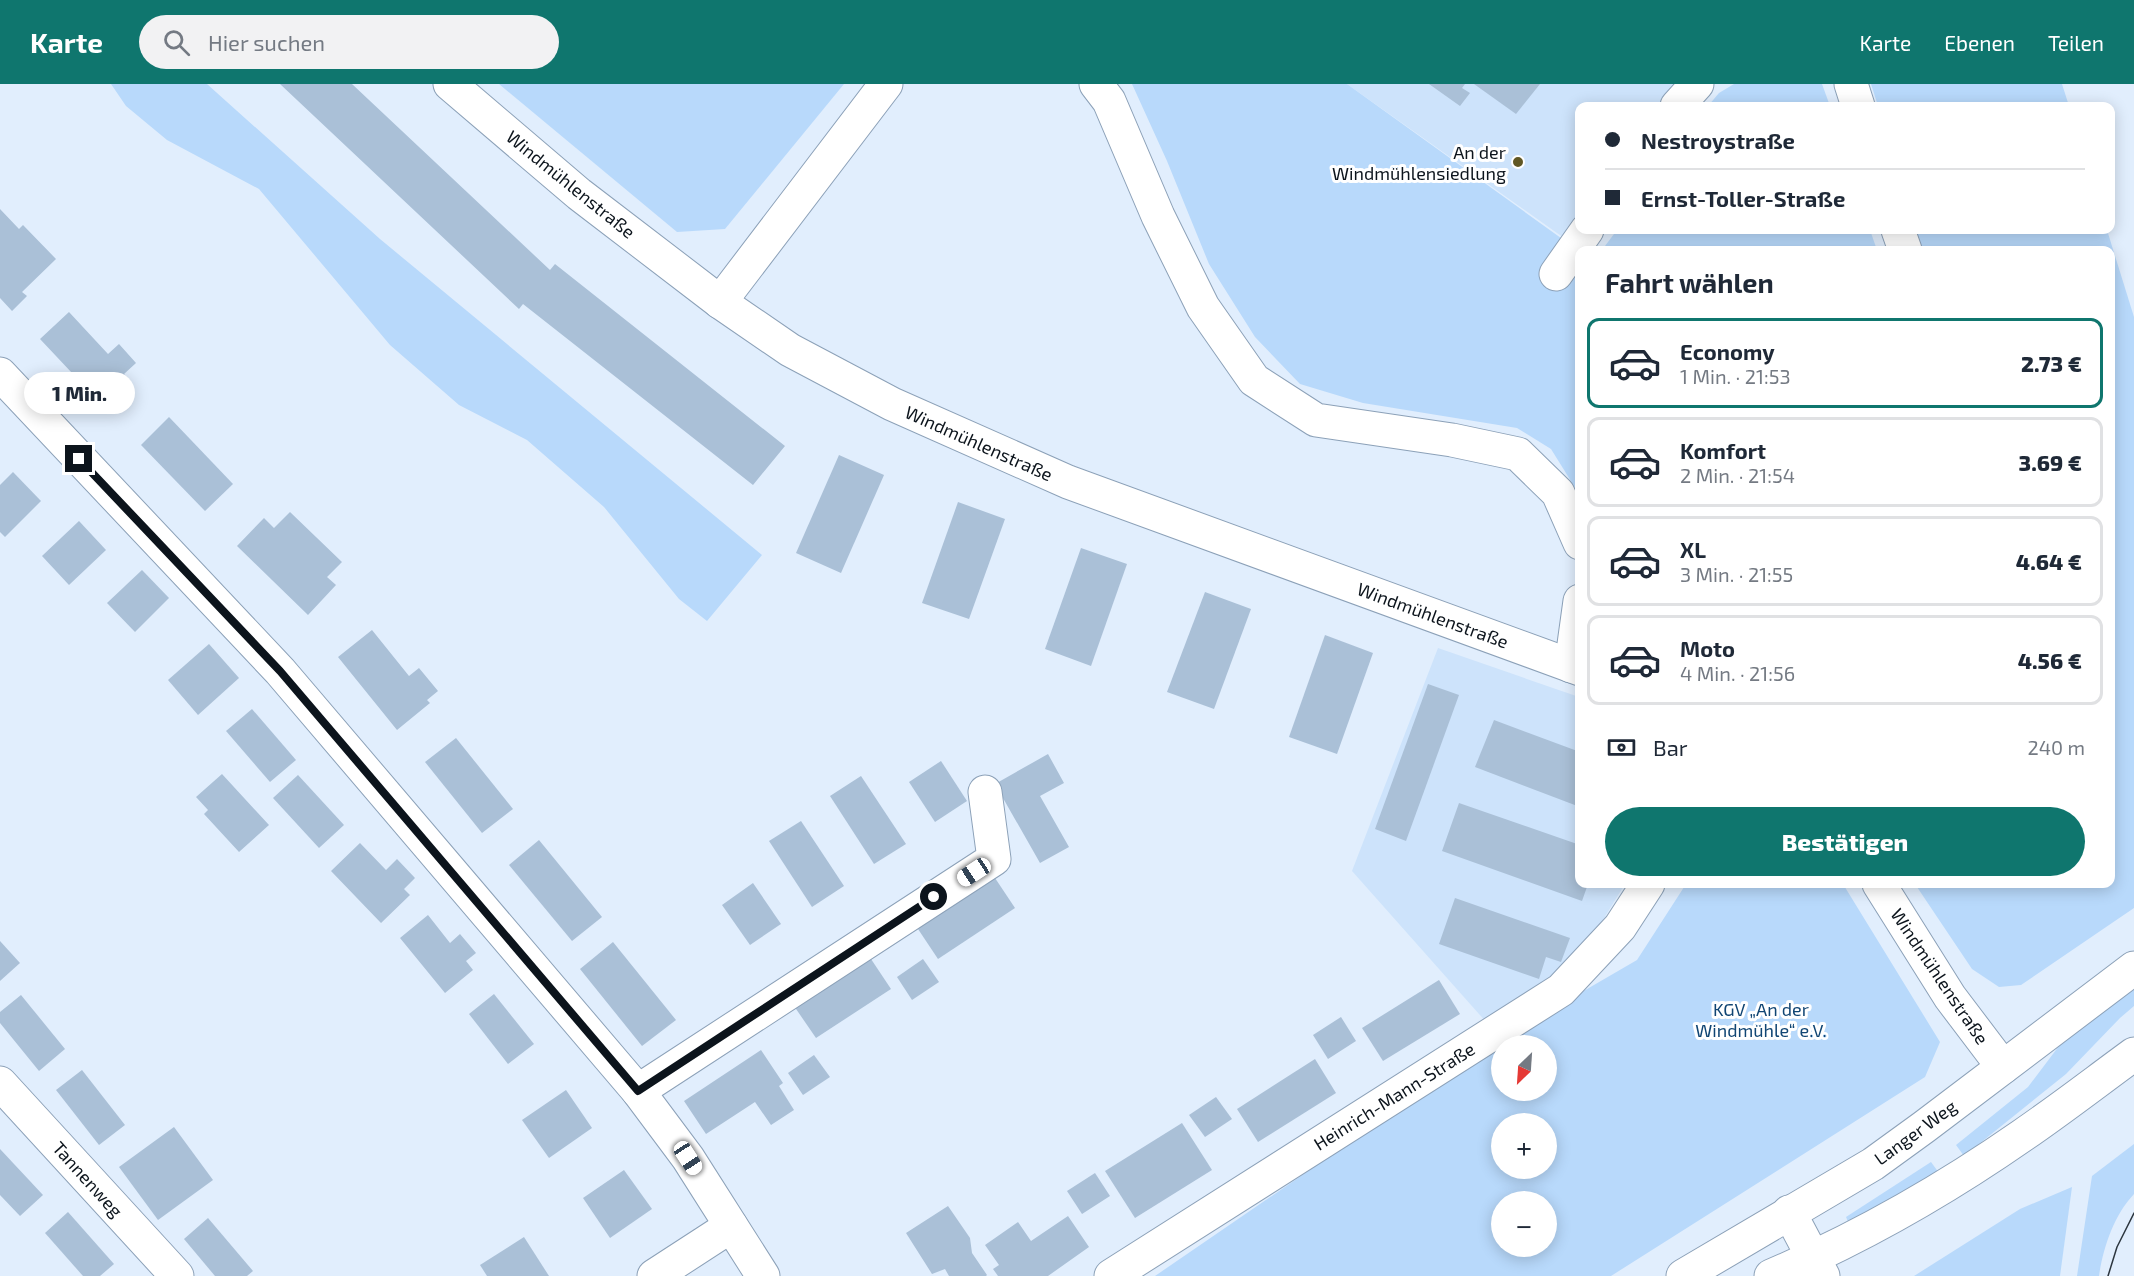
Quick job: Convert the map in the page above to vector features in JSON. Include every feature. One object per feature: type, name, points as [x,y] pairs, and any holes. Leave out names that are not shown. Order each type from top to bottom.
[{"type":"street","name":"Windmühlenstraße","points":[[450,84],[579,194],[720,302],[790,350],[892,404],[1068,482],[1575,667]]},
{"type":"street","points":[[720,302],[886,84]]},
{"type":"street","points":[[1096,84],[1109,101],[1158,216],[1203,307],[1254,380],[1316,420],[1452,440],[1518,454],[1558,493],[1575,532]]},
{"type":"street","points":[[1681,102],[1697,84]]},
{"type":"street","points":[[1851,84],[1857,102]]},
{"type":"street","points":[[1556,274],[1575,247]]},
{"type":"street","points":[[0,374],[280,671],[638,1091],[688,1158],[763,1276]]},
{"type":"street","points":[[638,1091],[993,858],[985,792]]},
{"type":"street","name":"Heinrich-Mann-Straße","points":[[1111,1276],[1561,990],[1620,927],[1645,888]]},
{"type":"street","name":"Windmühlenstraße","points":[[1881,888],[1950,997],[2003,1067]]},
{"type":"street","name":"Langer Weg","points":[[1683,1276],[1873,1164],[2134,968]]},
{"type":"street","points":[[1771,1276],[1818,1267],[1900,1212],[1960,1177],[2024,1135],[2134,1054]]},
{"type":"street","name":"Tannenweg","points":[[0,1083],[177,1276]]},
{"type":"street","points":[[1789,1212],[1818,1267]]},
{"type":"street","points":[[654,1276],[731,1226]]},
{"type":"shaded area","name":"An der Windmühlensiedlung","points":[[1347,84],[1683,84],[1668,102],[1575,102],[1575,223],[1564,238]]},
{"type":"shaded area","points":[[1438,648],[1575,696],[1575,888],[1623,888],[1577,962],[1487,1023],[1352,871]]},
{"type":"green space","points":[[111,84],[207,84],[380,239],[762,555],[707,621],[679,599],[604,507],[527,440],[459,405],[390,345],[259,189],[167,140],[126,106]]},
{"type":"green space","points":[[499,84],[844,84],[725,229],[677,232]]},
{"type":"green space","points":[[1132,84],[1347,84],[1575,248],[1575,488],[1551,449],[1517,428],[1363,403],[1300,384],[1255,337],[1209,264],[1167,161]]},
{"type":"green space","points":[[1734,84],[1822,84],[1829,102],[1711,102],[1719,93]]},
{"type":"green space","points":[[1871,84],[2062,84],[2068,102],[1877,102]]},
{"type":"green space","points":[[1614,234],[1871,234],[1876,246],[1605,246]]},
{"type":"green space","points":[[1917,234],[2108,234],[2112,246],[1922,246]]},
{"type":"green space","points":[[2115,256],[2134,317],[2134,908],[2021,985],[1999,987],[1972,969],[1918,888],[2115,888]]},
{"type":"green space","name":"KGV „An der Windmühle“ e.V.","points":[[1683,888],[1845,888],[1940,1042],[1925,1077],[1611,1276],[1155,1276],[1491,1046],[1491,1101],[1557,1101],[1557,1035],[1508,1035],[1637,960]]},
{"type":"green space","points":[[2134,987],[2134,1006],[2066,1074],[1964,1156],[1956,1145],[2028,1087],[2062,1042]]},
{"type":"green space","points":[[2134,1144],[2134,1194],[2115,1222],[2103,1254],[2099,1276],[2077,1276],[2092,1176]]},
{"type":"green space","points":[[1931,1162],[1939,1173],[1849,1224],[1846,1217]]},
{"type":"green space","points":[[2072,1187],[2060,1276],[1914,1276],[2020,1209]]},
{"type":"building","points":[[280,84],[352,84],[550,270],[555,264],[785,446],[753,485],[523,304],[519,309]]},
{"type":"building","points":[[1429,84],[1465,84],[1462,88],[1470,93],[1460,106]]},
{"type":"building","points":[[1474,84],[1540,84],[1516,114]]},
{"type":"building","points":[[0,209],[19,229],[23,225],[56,259],[22,292],[27,296],[12,311],[0,298]]},
{"type":"building","points":[[69,312],[108,354],[119,344],[136,363],[124,374],[131,381],[104,407],[40,339]]},
{"type":"building","points":[[169,417],[233,484],[205,511],[141,445]]},
{"type":"building","points":[[839,455],[884,475],[841,573],[796,553]]},
{"type":"building","points":[[13,472],[41,501],[5,537],[0,532],[0,485]]},
{"type":"building","points":[[958,502],[1005,519],[969,619],[922,603]]},
{"type":"building","points":[[290,512],[342,562],[327,577],[336,585],[308,615],[237,546],[264,518],[274,528]]},
{"type":"building","points":[[79,521],[106,550],[69,585],[42,556]]},
{"type":"building","points":[[1081,548],[1127,564],[1091,666],[1045,649]]},
{"type":"building","points":[[142,570],[169,598],[135,632],[107,603]]},
{"type":"building","points":[[1205,592],[1251,609],[1214,709],[1167,692]]},
{"type":"building","points":[[372,630],[409,676],[419,668],[438,691],[427,700],[430,703],[397,730],[338,657]]},
{"type":"building","points":[[1325,635],[1373,653],[1337,754],[1289,737]]},
{"type":"building","points":[[209,644],[239,678],[198,715],[168,680]]},
{"type":"building","points":[[1428,684],[1459,695],[1406,841],[1375,829]]},
{"type":"building","points":[[252,709],[296,760],[270,782],[226,731]]},
{"type":"building","points":[[1494,720],[1575,750],[1575,805],[1475,767]]},
{"type":"building","points":[[456,738],[513,809],[482,833],[425,762]]},
{"type":"building","points":[[1048,754],[1064,783],[1040,796],[1069,847],[1040,863],[995,784]]},
{"type":"building","points":[[941,761],[967,801],[935,822],[909,782]]},
{"type":"building","points":[[222,774],[269,825],[239,852],[204,814],[208,810],[196,797]]},
{"type":"building","points":[[298,775],[344,825],[319,848],[273,798]]},
{"type":"building","points":[[861,776],[906,844],[874,864],[830,796]]},
{"type":"building","points":[[1459,803],[1575,843],[1575,888],[1587,888],[1582,901],[1442,851]]},
{"type":"building","points":[[801,821],[844,886],[812,907],[769,841]]},
{"type":"building","points":[[539,840],[602,917],[572,941],[509,865]]},
{"type":"building","points":[[360,843],[386,870],[397,859],[415,878],[404,889],[410,895],[381,923],[331,871]]},
{"type":"building","points":[[993,875],[1015,908],[938,959],[916,926]]},
{"type":"building","points":[[753,883],[781,924],[750,945],[722,905]]},
{"type":"building","points":[[1455,898],[1570,938],[1561,962],[1546,957],[1539,979],[1439,944]]},
{"type":"building","points":[[428,915],[450,943],[460,934],[476,953],[466,961],[473,970],[445,993],[400,938]]},
{"type":"building","points":[[0,941],[20,963],[0,981]]},
{"type":"building","points":[[613,942],[676,1020],[642,1046],[580,969]]},
{"type":"building","points":[[869,956],[891,989],[816,1038],[794,1006]]},
{"type":"building","points":[[923,959],[939,982],[912,1000],[897,977]]},
{"type":"building","points":[[1439,980],[1460,1014],[1383,1061],[1362,1028]]},
{"type":"building","points":[[494,994],[534,1044],[508,1064],[469,1014]]},
{"type":"building","points":[[21,995],[65,1049],[39,1071],[0,1023],[0,1012]]},
{"type":"building","points":[[1341,1017],[1356,1041],[1328,1059],[1313,1035]]},
{"type":"building","points":[[761,1050],[783,1083],[779,1086],[794,1110],[771,1125],[755,1102],[706,1134],[684,1101]]},
{"type":"building","points":[[814,1055],[830,1077],[803,1095],[788,1073]]},
{"type":"building","points":[[1315,1059],[1336,1093],[1258,1142],[1237,1109]]},
{"type":"building","points":[[82,1070],[125,1125],[99,1145],[56,1090]]},
{"type":"building","points":[[566,1090],[592,1128],[549,1158],[522,1120]]},
{"type":"building","points":[[1216,1097],[1232,1119],[1205,1137],[1189,1115]]},
{"type":"building","points":[[1182,1123],[1212,1170],[1135,1218],[1105,1171]]},
{"type":"building","points":[[174,1127],[213,1180],[158,1220],[119,1167]]},
{"type":"building","points":[[0,1149],[43,1195],[20,1216],[0,1195]]},
{"type":"building","points":[[624,1170],[652,1209],[610,1238],[583,1198]]},
{"type":"building","points":[[1095,1173],[1110,1196],[1082,1214],[1067,1191]]},
{"type":"building","points":[[948,1206],[970,1238],[972,1253],[986,1276],[949,1276],[945,1269],[932,1274],[906,1233]]},
{"type":"building","points":[[68,1212],[114,1264],[100,1276],[83,1276],[45,1233]]},
{"type":"building","points":[[1068,1216],[1089,1247],[1048,1276],[998,1276],[993,1269],[999,1265],[985,1245],[1018,1222],[1031,1241]]},
{"type":"building","points":[[208,1218],[253,1271],[247,1276],[215,1276],[184,1239]]},
{"type":"building","points":[[524,1237],[549,1276],[487,1276],[480,1265]]},
{"type":"tram line","points":[[2108,1276],[2117,1247],[2134,1213]]},
{"type":"place","name":"An der Windmühlensiedlung","points":[[1518,162]]},
{"type":"route","points":[[79,459],[280,671],[638,1091],[934,897]]}]
